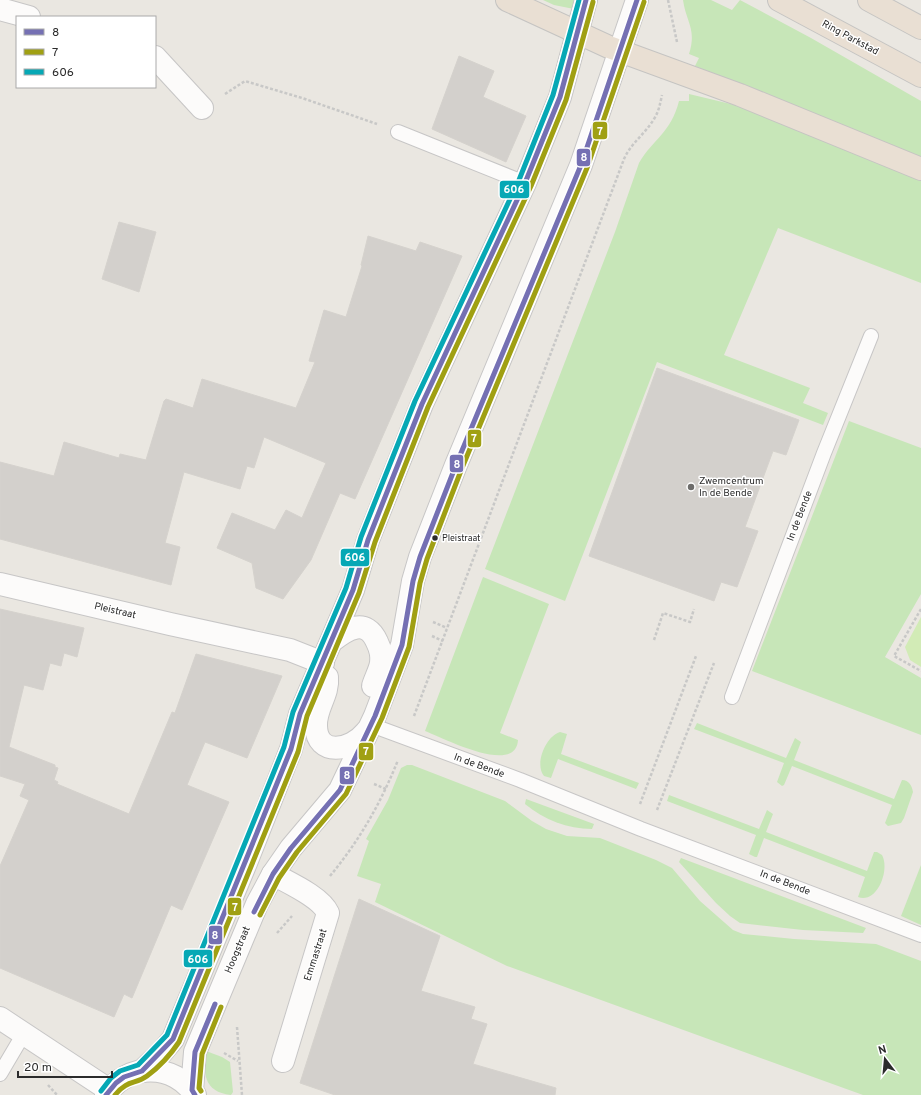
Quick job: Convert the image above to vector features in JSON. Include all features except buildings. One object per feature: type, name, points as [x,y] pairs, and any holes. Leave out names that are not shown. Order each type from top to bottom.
[{"type":"highway","points":[[507,0],[620,51],[740,94],[921,169]]},
{"type":"highway","name":"Ring Parkstad","points":[[779,0],[921,76]]},
{"type":"highway","points":[[869,0],[921,28]]},
{"type":"main road","points":[[142,1071],[173,1039],[246,863],[290,749],[300,714],[353,590],[368,540],[422,404],[525,183],[560,97],[586,0]]},
{"type":"main road","name":"Hoogstraat","points":[[194,1093],[195,1052],[198,1043],[257,904],[273,874],[291,848],[340,790],[373,721],[402,645],[413,581],[420,556],[456,465],[581,165],[637,0]]},
{"type":"main road","points":[[0,9],[25,16]]},
{"type":"main road","points":[[156,58],[202,108]]},
{"type":"main road","name":"Pleistraat","points":[[0,584],[170,624],[290,650],[323,663]]},
{"type":"main road","points":[[323,663],[327,684],[316,718],[316,727],[322,742],[331,747],[345,748],[361,738],[373,721],[370,696],[381,663],[381,654],[376,639],[367,629],[359,627],[343,632],[332,641]]},
{"type":"main road","name":"Emmastraat","points":[[273,874],[311,896],[326,908],[328,913],[328,920],[283,1061]]},
{"type":"main road","points":[[0,1018],[108,1093],[124,1077],[142,1071],[164,1072],[180,1079],[194,1093]]},
{"type":"lane","points":[[398,132],[525,183]]},
{"type":"lane","name":"In de Bende","points":[[732,697],[824,453],[871,336]]},
{"type":"lane","name":"In de Bende","points":[[373,721],[406,739],[520,780],[632,825],[921,935]]},
{"type":"lane","points":[[0,1074],[23,1035]]},
{"type":"path","points":[[202,108],[245,82],[302,98],[398,132]]},
{"type":"path","points":[[276,934],[340,863],[359,837],[382,798],[406,739],[624,160],[633,143],[648,128],[659,109]]},
{"type":"path","points":[[921,608],[894,656],[921,671]]},
{"type":"path","points":[[654,640],[663,613],[690,622],[694,609]]},
{"type":"path","points":[[632,825],[696,656]]},
{"type":"path","points":[[649,831],[714,663]]},
{"type":"path","points":[[238,1021],[238,1054],[242,1095]]},
{"type":"green space","points":[[543,0],[576,0],[574,9],[554,5]]},
{"type":"green space","points":[[683,0],[711,0],[732,10],[740,0],[811,38],[921,101],[921,159],[695,66],[699,58],[689,54],[692,38]]},
{"type":"green space","points":[[689,94],[735,105],[921,178],[921,283],[778,228],[724,355],[810,388],[803,403],[828,413],[823,425],[657,362],[565,601],[485,569],[615,232],[639,163],[667,128],[676,112],[679,101],[689,101]]},
{"type":"green space","points":[[849,421],[921,448],[921,594],[885,657],[921,678],[921,735],[752,671]]},
{"type":"green space","points":[[483,577],[549,604],[500,733],[518,740],[514,750],[505,755],[492,755],[478,752],[425,731]]},
{"type":"green space","points":[[921,617],[921,667],[910,660],[905,647]]},
{"type":"green space","points":[[697,723],[786,758],[795,738],[801,742],[794,760],[894,799],[902,780],[907,781],[913,792],[904,818],[901,823],[888,826],[885,823],[892,805],[792,766],[784,785],[782,786],[777,782],[784,763],[694,729]]},
{"type":"green space","points":[[560,732],[567,734],[561,754],[639,783],[636,789],[558,759],[551,778],[544,776],[540,765],[543,751],[550,739]]},
{"type":"green space","points":[[407,765],[412,765],[505,801],[532,821],[546,829],[567,836],[600,838],[656,860],[672,868],[700,901],[733,930],[743,934],[876,944],[921,961],[921,1095],[863,1095],[507,966],[375,902],[381,884],[357,876],[369,841],[366,839],[388,800],[401,768]]},
{"type":"green space","points":[[669,795],[759,829],[767,810],[773,814],[766,832],[867,871],[874,852],[877,852],[882,855],[884,861],[883,876],[880,884],[871,895],[865,898],[858,897],[865,877],[764,838],[757,857],[755,857],[749,854],[756,835],[667,801]]},
{"type":"green space","points":[[526,799],[594,824],[592,829],[583,829],[565,825],[548,819],[525,804]]},
{"type":"green space","points":[[681,858],[866,928],[863,933],[803,930],[740,923],[716,903],[679,862]]},
{"type":"green space","points":[[921,865],[921,925],[901,916]]},
{"type":"green space","points":[[206,1051],[222,1057],[230,1062],[233,1092],[231,1095],[215,1090],[207,1080],[205,1073]]},
{"type":"transit line","name":"606","points":[[101,1091],[111,1078],[120,1071],[138,1065],[167,1035],[284,747],[293,712],[346,588],[361,537],[415,401],[519,180],[553,95],[579,0]]},
{"type":"transit line","name":"8","points":[[106,1095],[116,1083],[124,1077],[142,1071],[173,1039],[291,749],[300,714],[353,590],[368,540],[422,404],[525,183],[560,97],[586,0]]},
{"type":"transit line","name":"8","points":[[254,912],[273,874],[291,848],[340,790],[375,716],[402,645],[413,581],[420,557],[456,465],[581,165],[637,0]]},
{"type":"transit line","name":"7","points":[[115,1095],[128,1084],[143,1079],[164,1060],[179,1042],[298,752],[307,716],[359,593],[375,542],[428,407],[531,186],[566,100],[593,2]]},
{"type":"transit line","name":"7","points":[[260,915],[279,878],[297,852],[346,794],[382,718],[409,647],[420,583],[427,559],[462,468],[587,168],[644,2]]},
{"type":"transit line","name":"8","points":[[195,1095],[192,1090],[195,1052],[215,1004]]},
{"type":"transit line","name":"7","points":[[201,1091],[199,1088],[202,1054],[221,1007]]},
{"type":"place","name":"Zwemcentrum In de Bende","points":[[691,487]]},
{"type":"place","name":"Pleistraat","points":[[435,538]]}]
